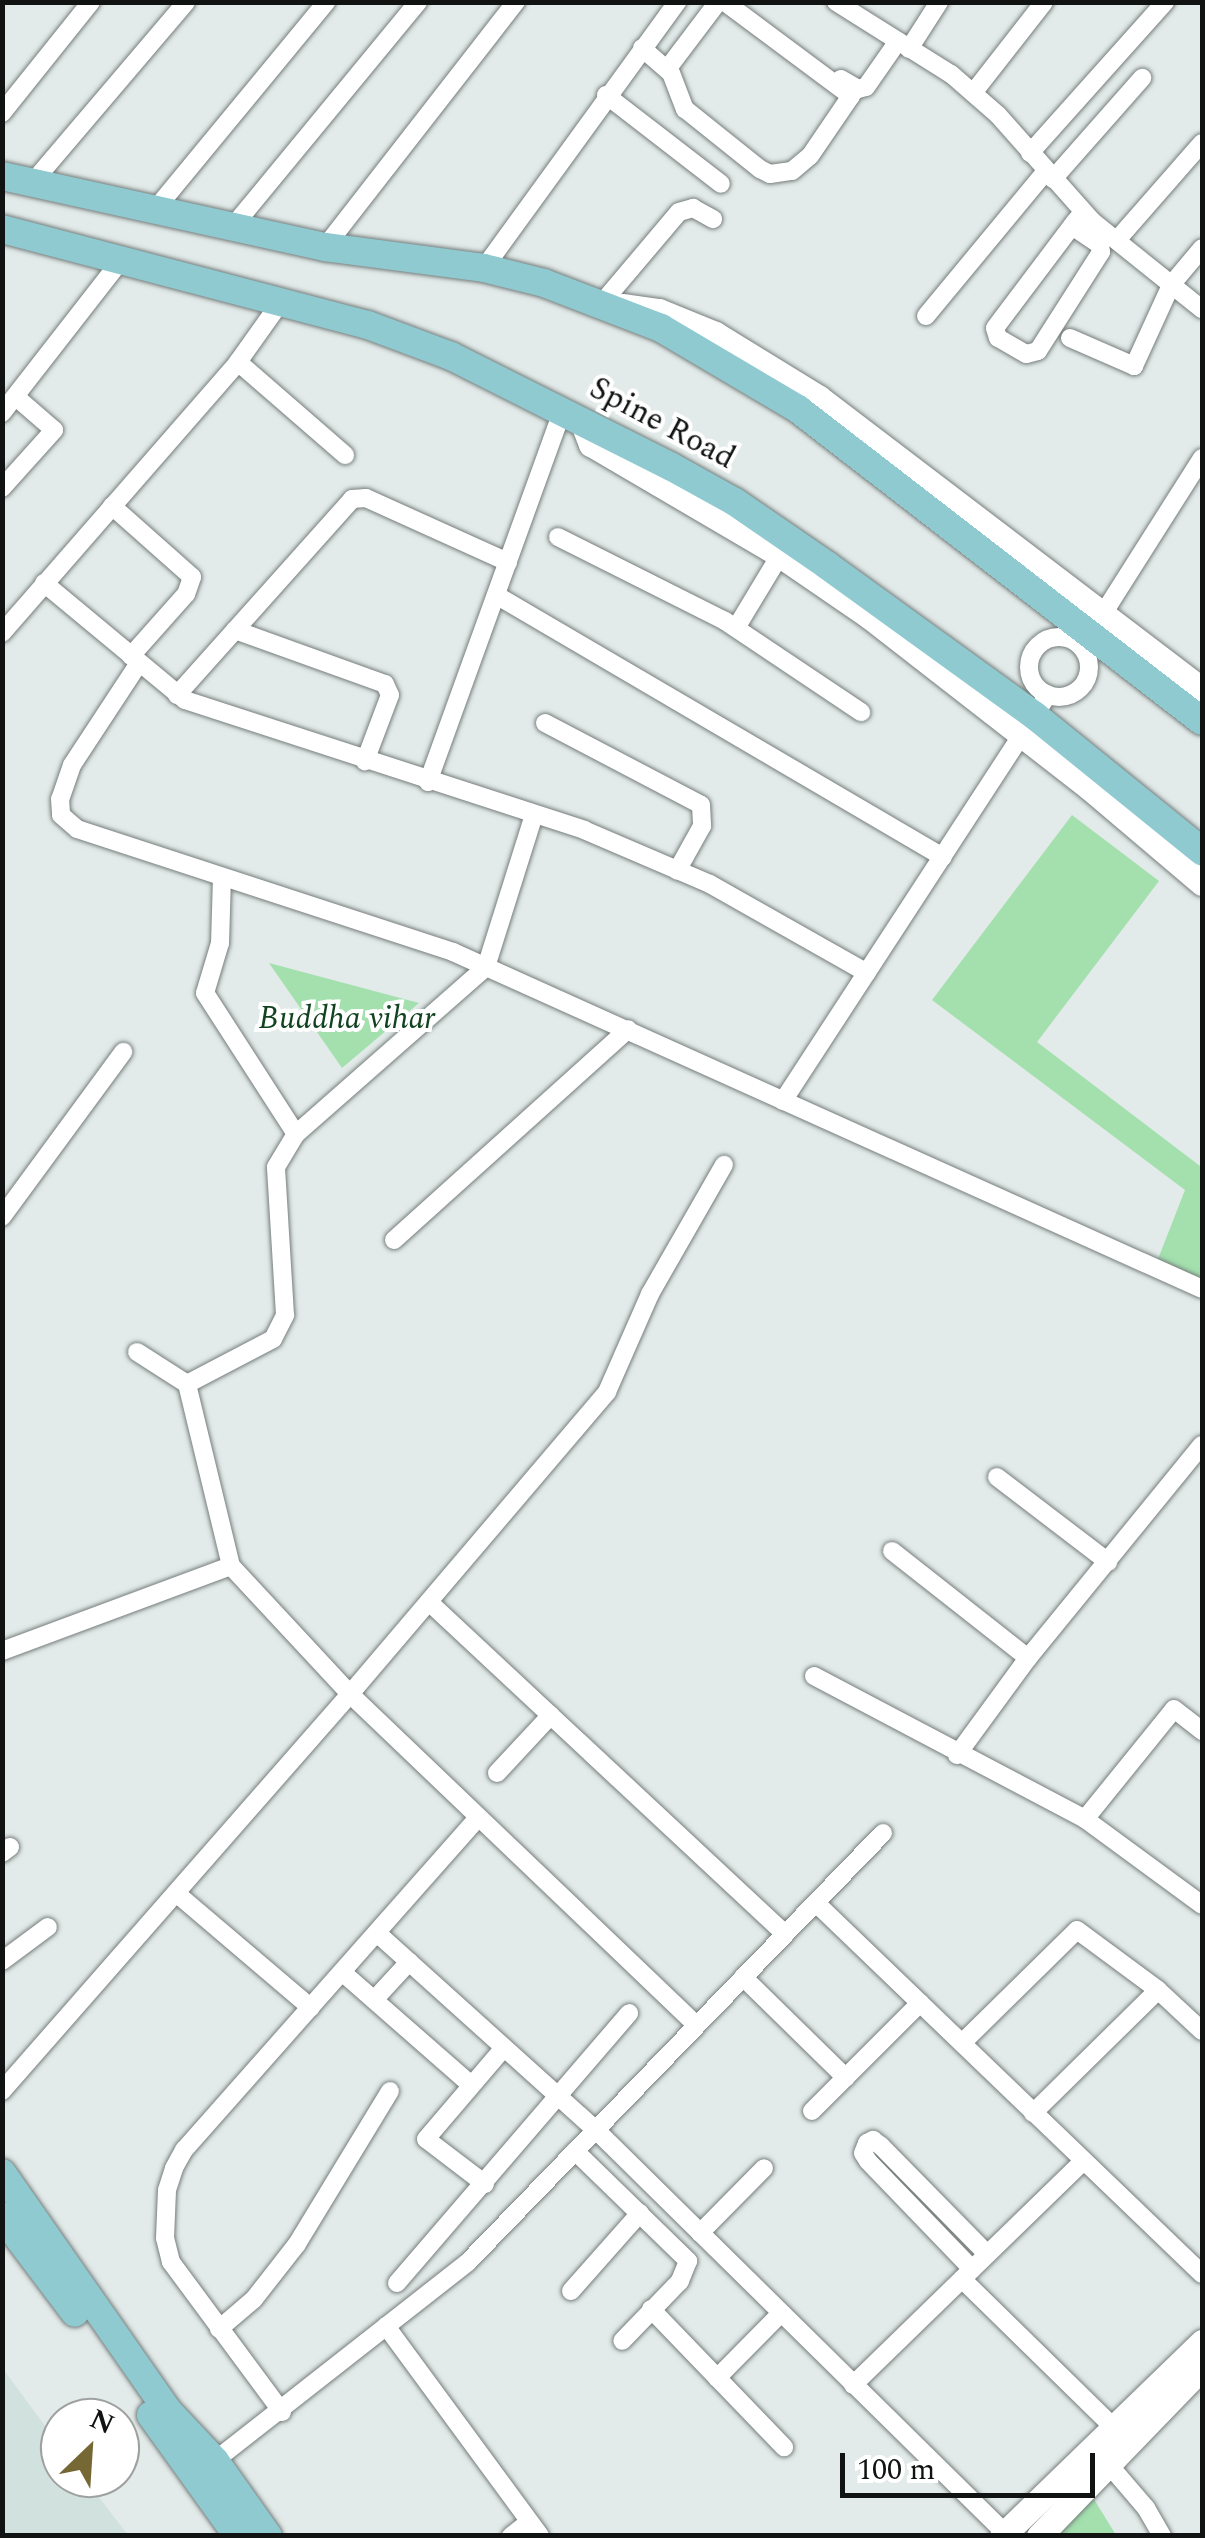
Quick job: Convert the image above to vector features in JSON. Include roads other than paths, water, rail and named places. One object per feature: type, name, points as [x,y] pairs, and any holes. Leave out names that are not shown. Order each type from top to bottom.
[{"type":"main road","points":[[2,176],[325,246],[484,268],[602,303],[678,338],[798,409],[1093,630],[1202,721]]},
{"type":"main road","name":"Spine Road","points":[[2,228],[282,300],[451,356],[572,416],[735,502],[1035,715],[1202,852]]},
{"type":"main road","points":[[2,2173],[205,2468],[238,2536]]},
{"type":"main road","points":[[2,2216],[205,2468],[268,2536]]},
{"type":"street","points":[[2,114],[91,2]]},
{"type":"street","points":[[33,182],[186,2]]},
{"type":"street","points":[[154,211],[326,2]]},
{"type":"street","points":[[235,224],[418,2]]},
{"type":"street","points":[[325,246],[516,2]]},
{"type":"street","points":[[484,268],[677,2]]},
{"type":"street","points":[[642,48],[668,68],[680,106],[760,168],[784,175],[810,156],[850,96],[722,2],[668,68]]},
{"type":"street","points":[[742,2],[858,89],[866,87],[940,2]]},
{"type":"street","points":[[836,2],[866,10],[903,45],[998,114],[1049,175],[1100,246],[1101,252],[1038,351],[1026,354],[998,338],[996,328],[1078,219]]},
{"type":"street","points":[[973,93],[1044,2]]},
{"type":"street","points":[[1030,153],[1164,2]]},
{"type":"street","points":[[926,316],[1049,175],[1142,78]]},
{"type":"street","points":[[606,95],[721,184]]},
{"type":"street","points":[[1117,240],[1202,144]]},
{"type":"street","points":[[602,303],[678,212],[693,208],[714,219]]},
{"type":"street","points":[[1078,219],[1117,240],[1202,309]]},
{"type":"street","points":[[1070,338],[1134,366],[1171,285],[1202,248]]},
{"type":"street","points":[[2,413],[121,260]]},
{"type":"street","points":[[2,633],[238,362],[282,300]]},
{"type":"street","points":[[238,362],[345,455]]},
{"type":"street","points":[[2,488],[54,430],[16,396]]},
{"type":"street","points":[[572,416],[591,444],[780,554],[869,616],[1035,715]]},
{"type":"street","points":[[428,782],[508,562],[572,416]]},
{"type":"street","points":[[783,1101],[1035,715],[1084,685],[1093,630],[1202,458]]},
{"type":"street","points":[[178,695],[352,499],[366,498],[508,562]]},
{"type":"street","points":[[112,506],[192,577],[186,594],[135,659],[72,765],[60,799],[61,815],[77,829],[453,952],[1202,1289]]},
{"type":"street","points":[[558,537],[736,628],[861,712]]},
{"type":"street","points":[[736,628],[780,554]]},
{"type":"street","points":[[44,583],[178,695],[428,782],[584,830],[678,871],[867,973]]},
{"type":"street","points":[[496,595],[943,857]]},
{"type":"street","points":[[235,630],[386,684],[390,695],[365,761]]},
{"type":"street","points":[[1035,715],[1031,654],[1055,637],[1093,630],[1202,690]]},
{"type":"street","name":"Spine Road","points":[[1035,715],[1202,883]]},
{"type":"street","points":[[545,723],[702,804],[702,826],[678,871]]},
{"type":"street","points":[[187,1384],[273,1338],[285,1316],[276,1167],[296,1134],[486,967],[534,815]]},
{"type":"street","points":[[222,877],[220,943],[204,993],[296,1134]]},
{"type":"street","points":[[394,1240],[628,1030]]},
{"type":"street","points":[[2,1217],[122,1052]]},
{"type":"street","points":[[2,2091],[430,1602],[607,1392],[650,1294],[724,1165]]},
{"type":"street","points":[[137,1352],[187,1384],[231,1566],[350,1694],[696,2026]]},
{"type":"street","points":[[957,1756],[1028,1658],[1202,1444]]},
{"type":"street","points":[[996,1477],[1108,1562]]},
{"type":"street","points":[[892,1552],[1028,1658]]},
{"type":"street","points":[[2,1650],[231,1566]]},
{"type":"street","points":[[430,1602],[785,1934]]},
{"type":"street","points":[[814,1676],[957,1756],[1085,1819],[1202,1905]]},
{"type":"street","points":[[1085,1819],[1174,1709],[1202,1730]]},
{"type":"street","points":[[497,1774],[551,1716]]},
{"type":"street","points":[[282,2412],[171,2262],[165,2238],[167,2190],[184,2150],[478,1818]]},
{"type":"street","points":[[205,2468],[282,2412],[468,2262],[883,1833]]},
{"type":"street","points":[[176,1893],[311,2008]]},
{"type":"street","points":[[816,1902],[1202,2274]]},
{"type":"street","points":[[2,1961],[48,1927]]},
{"type":"street","points":[[962,2044],[1077,1930],[1158,1990],[1202,2031]]},
{"type":"street","points":[[377,1932],[596,2130],[1005,2534],[1202,2369]]},
{"type":"street","points":[[374,2000],[409,1962]]},
{"type":"street","points":[[342,1972],[471,2085]]},
{"type":"street","points":[[742,1978],[846,2078]]},
{"type":"street","points":[[1033,2113],[1158,1990]]},
{"type":"street","points":[[812,2112],[920,2003]]},
{"type":"street","points":[[398,2283],[630,2013]]},
{"type":"street","points":[[486,2184],[426,2138],[503,2049]]},
{"type":"street","points":[[219,2329],[254,2299],[297,2244],[390,2092]]},
{"type":"street","points":[[987,2254],[881,2146],[873,2140],[867,2143],[863,2153],[868,2162],[967,2274],[1114,2428]]},
{"type":"street","points":[[575,2151],[688,2261],[680,2281],[622,2341]]},
{"type":"street","points":[[853,2385],[1083,2161]]},
{"type":"street","points":[[700,2233],[764,2168]]},
{"type":"street","points":[[571,2291],[640,2213]]},
{"type":"street","points":[[651,2309],[784,2447]]},
{"type":"street","points":[[717,2378],[781,2313]]},
{"type":"street","points":[[386,2326],[534,2528],[511,2536]]},
{"type":"street","points":[[1040,2536],[1100,2456],[1114,2428],[1202,2342]]},
{"type":"street","points":[[1100,2456],[1162,2536]]},
{"type":"park label","name":"Buddha vihar","points":[[347,1019]]}]
